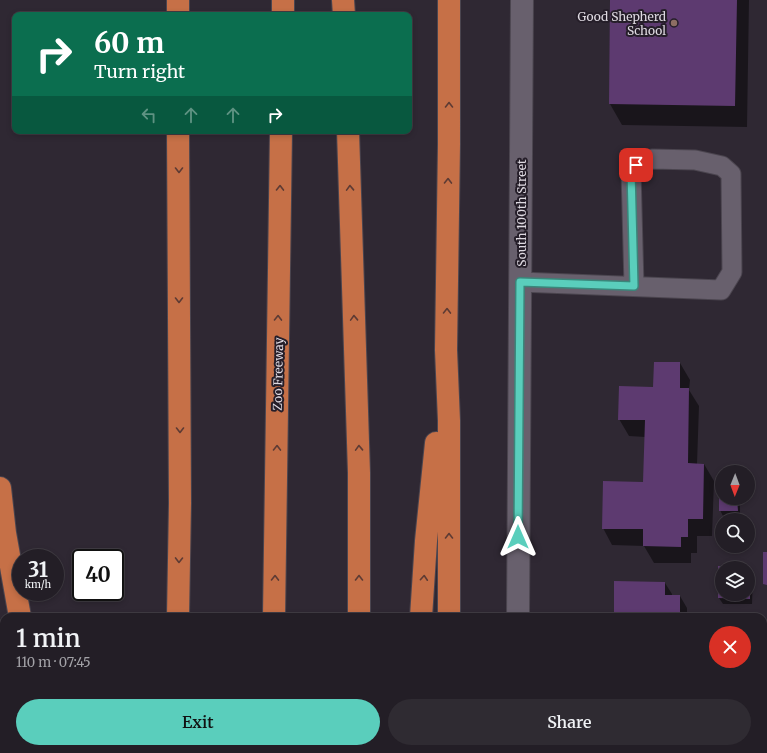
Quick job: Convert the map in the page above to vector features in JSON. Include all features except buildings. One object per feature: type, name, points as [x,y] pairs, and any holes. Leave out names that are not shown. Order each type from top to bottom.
[{"type":"highway","points":[[178,0],[178,12]]},
{"type":"highway","points":[[283,0],[283,12]]},
{"type":"highway","points":[[343,0],[344,12]]},
{"type":"highway","points":[[449,0],[449,144],[446,350],[449,421],[449,613]]},
{"type":"highway","points":[[178,134],[180,503],[178,613]]},
{"type":"highway","name":"Zoo Freeway","points":[[274,613],[281,134]]},
{"type":"highway","points":[[348,134],[360,473],[359,613]]},
{"type":"highway","points":[[421,613],[426,541],[446,350]]},
{"type":"highway","points":[[0,488],[5,533],[19,613]]},
{"type":"highway","points":[[5,533],[5,613]]},
{"type":"street","name":"South 100th Street","points":[[518,613],[522,0]]},
{"type":"lane","points":[[520,282],[721,290],[732,272],[731,174],[722,166],[695,160],[652,159],[636,165],[631,171],[634,286]]},
{"type":"place","name":"Good Shepherd School","points":[[674,23]]},
{"type":"route","points":[[518,537],[520,282],[634,286],[631,171],[636,165]]}]
